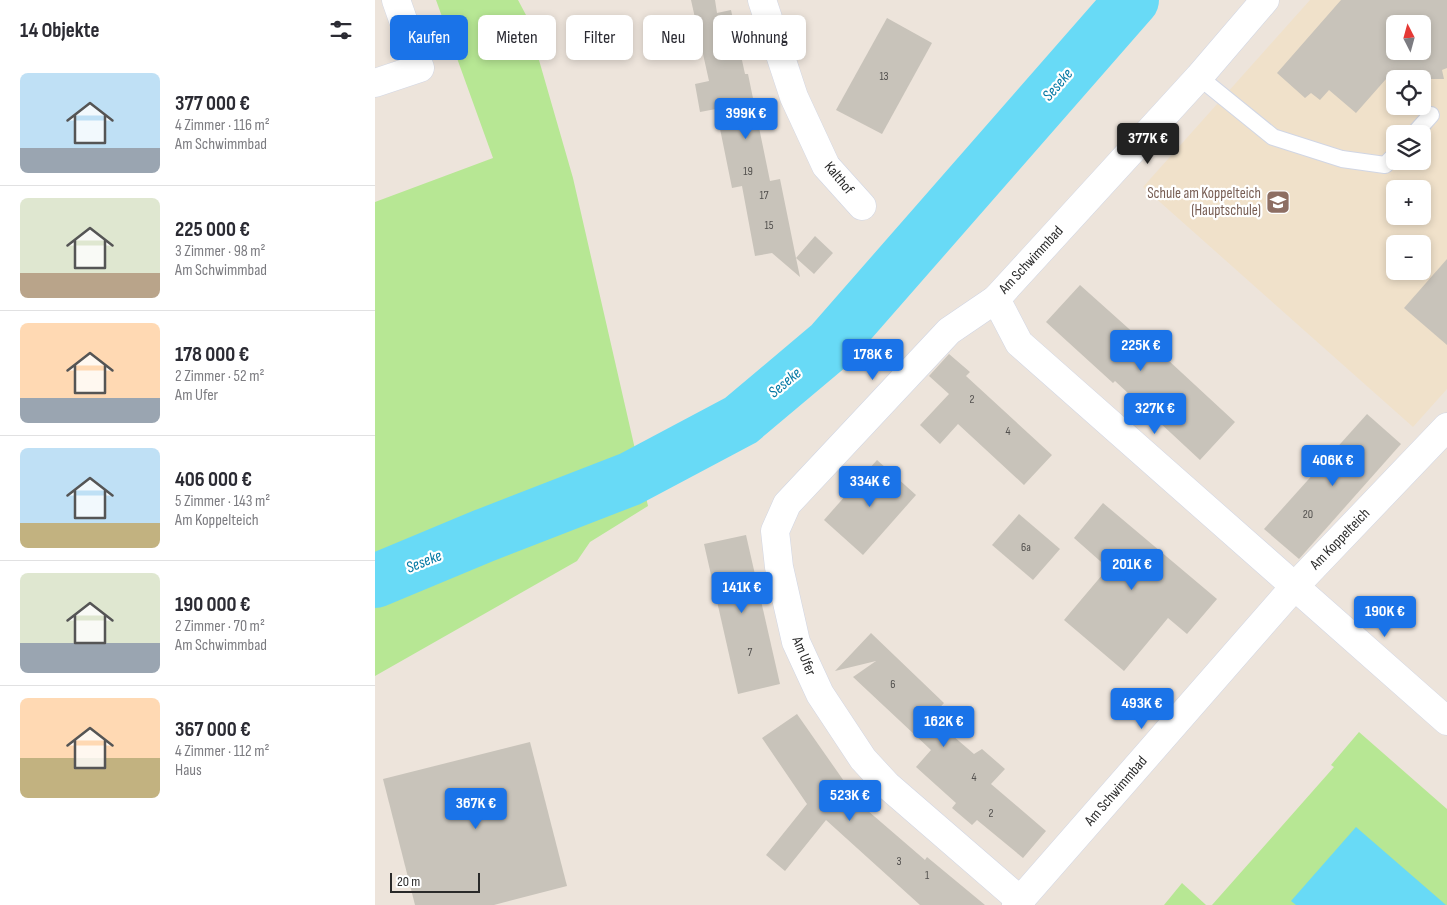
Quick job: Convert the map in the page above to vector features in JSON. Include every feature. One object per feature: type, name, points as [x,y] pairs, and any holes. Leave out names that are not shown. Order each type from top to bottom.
[{"type":"street","points":[[375,83],[420,68],[396,0]]},
{"type":"street","name":"Am Schwimmbad","points":[[1265,0],[1199,77],[995,299],[1019,343],[1447,721]]},
{"type":"street","name":"Kalthof","points":[[769,3],[793,97],[826,166],[862,206]]},
{"type":"street","name":"Am Ufer","points":[[995,299],[949,331],[787,504],[775,531],[779,567],[796,642],[820,694],[863,759],[887,785],[1019,903]]},
{"type":"street","name":"Am Koppelteich","points":[[1295,586],[1447,427]]},
{"type":"street","name":"Am Schwimmbad","points":[[1019,903],[1295,586]]},
{"type":"lane","points":[[1199,77],[1273,137],[1342,159],[1386,164]]},
{"type":"lane","points":[[1422,125],[1430,115]]},
{"type":"shaded area","name":"Schule am Koppelteich (Hauptschule)","points":[[1310,0],[1447,0],[1447,389],[1413,427],[1143,187]]},
{"type":"green space","points":[[436,0],[518,0],[526,15],[478,15],[478,60],[539,60],[573,178],[648,506],[590,542],[577,561],[375,676],[375,202],[493,158],[458,60],[468,60],[468,15],[441,15]]},
{"type":"green space","points":[[1359,732],[1447,809],[1447,905],[1212,905],[1334,767],[1331,765]]},
{"type":"green space","points":[[1182,883],[1206,905],[1164,905]]},
{"type":"water","points":[[1356,827],[1446,905],[1296,905],[1291,901]]},
{"type":"building","points":[[691,0],[715,0],[717,13],[731,10],[732,15],[713,15],[713,60],[742,60],[745,74],[748,74],[770,181],[780,179],[800,277],[772,253],[755,256],[742,186],[732,188],[716,109],[700,112],[695,84],[709,81],[703,54],[703,15],[694,15]]},
{"type":"building","points":[[1341,0],[1447,0],[1447,68],[1442,70],[1444,79],[1431,79],[1431,70],[1386,70],[1386,79],[1356,113],[1329,90],[1320,100],[1311,93],[1305,98],[1277,73]]},
{"type":"building","points":[[887,18],[932,43],[882,134],[836,110]]},
{"type":"building","points":[[815,236],[833,253],[814,274],[796,258]]},
{"type":"building","points":[[1447,259],[1447,345],[1404,308],[1429,280],[1431,280],[1431,277]]},
{"type":"building","points":[[1080,285],[1166,362],[1168,360],[1235,422],[1200,460],[1115,381],[1113,383],[1046,322]]},
{"type":"building","points":[[949,354],[970,372],[966,376],[1052,455],[1024,485],[958,424],[940,444],[920,425],[949,394],[929,376]]},
{"type":"building","points":[[1367,414],[1401,444],[1299,559],[1264,529]]},
{"type":"building","points":[[877,460],[916,495],[863,555],[824,520]]},
{"type":"building","points":[[1103,503],[1217,599],[1187,634],[1168,618],[1124,671],[1064,620],[1108,568],[1074,538]]},
{"type":"building","points":[[1019,514],[1060,549],[1033,580],[992,545]]},
{"type":"building","points":[[746,535],[780,684],[738,694],[704,544]]},
{"type":"building","points":[[871,633],[944,703],[931,717],[974,754],[982,749],[1005,769],[991,784],[1046,831],[1023,858],[977,820],[972,825],[952,808],[956,803],[916,767],[931,750],[853,677],[876,661],[835,671]]},
{"type":"building","points":[[797,714],[860,804],[925,860],[927,857],[985,905],[920,905],[826,820],[785,871],[766,855],[807,804],[762,738]]},
{"type":"building","points":[[530,742],[567,886],[494,905],[415,905],[383,779]]},
{"type":"waterway","name":"Seseke","points":[[375,581],[483,536],[630,479],[741,420],[830,345],[1132,0]]},
{"type":"place","name":"Schule am Koppelteich (Hauptschule)","points":[[1278,202]]}]
